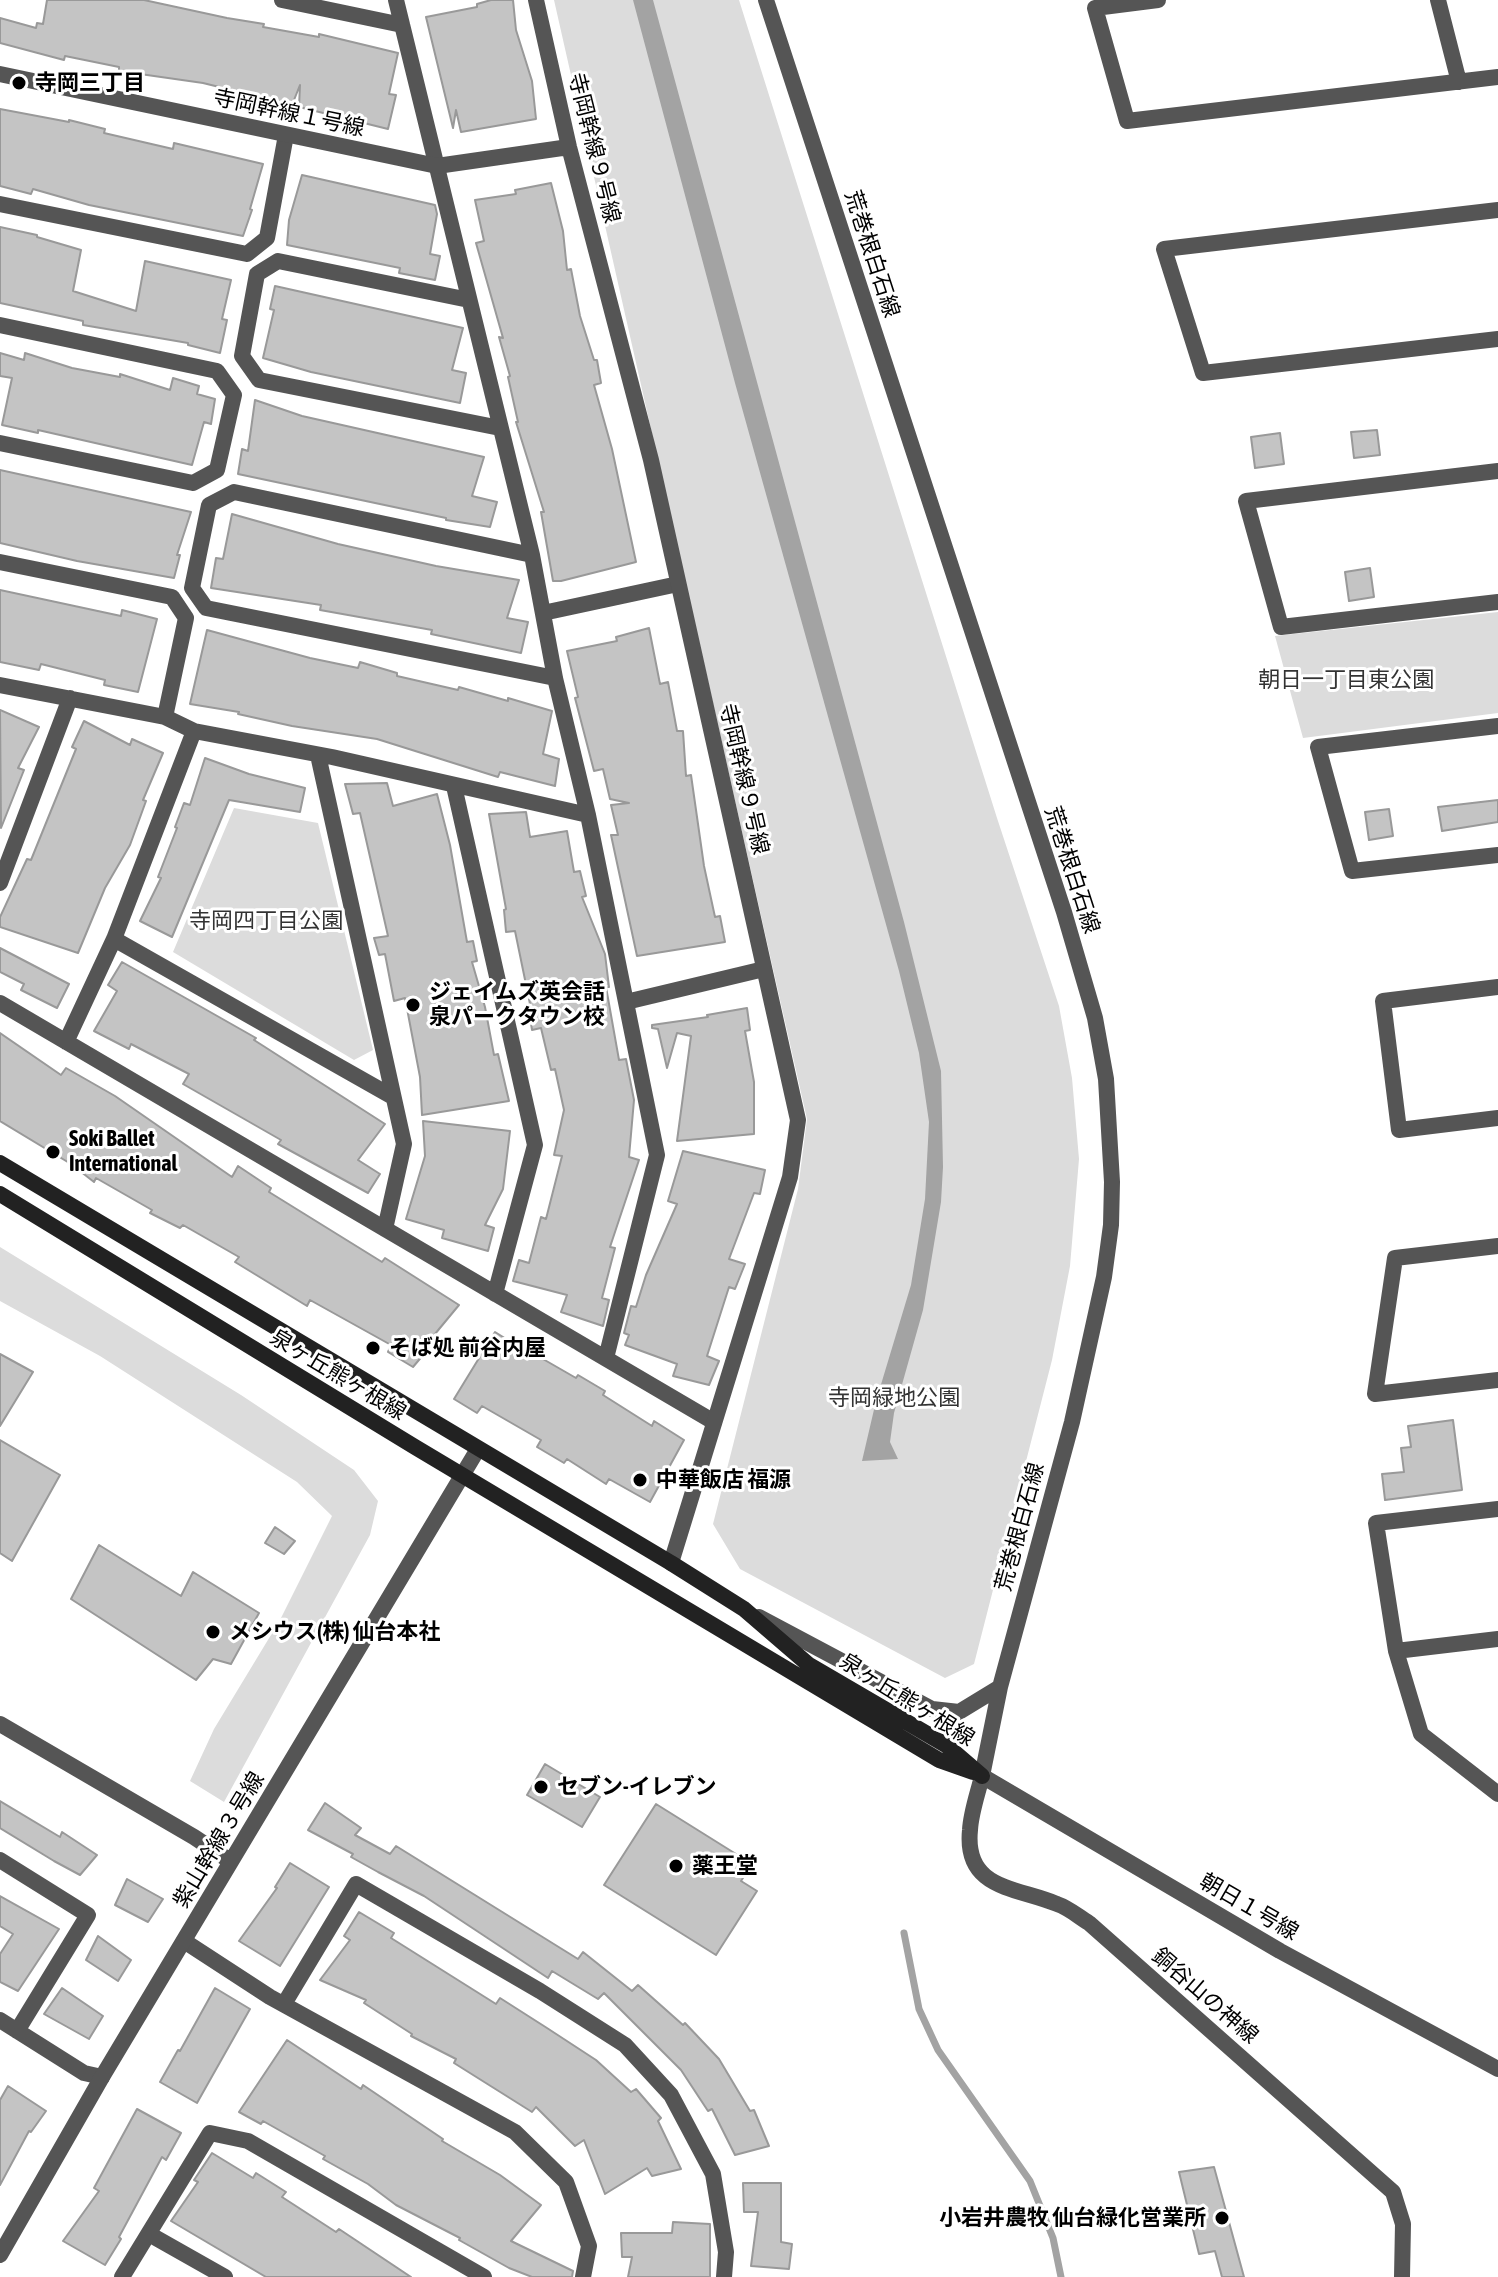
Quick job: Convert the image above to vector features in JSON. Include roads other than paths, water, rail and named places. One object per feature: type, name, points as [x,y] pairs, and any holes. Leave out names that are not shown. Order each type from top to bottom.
[{"type":"main road","name":"泉ヶ丘熊ヶ根線","points":[[0,1163],[671,1563],[744,1609],[809,1665],[946,1745],[982,1776]]},
{"type":"main road","name":"泉ヶ丘熊ヶ根線","points":[[0,1194],[939,1760],[982,1776]]},
{"type":"street","points":[[282,0],[402,25]]},
{"type":"street","points":[[396,0],[532,555],[555,678],[588,815],[657,1155],[606,1358]]},
{"type":"street","name":"寺岡幹線９号線","points":[[536,0],[569,147],[651,460],[798,1120],[790,1177],[671,1563]]},
{"type":"street","name":"荒巻根白石線","points":[[766,0],[1064,912],[1095,1018],[1106,1079],[1112,1182],[1104,1277],[1072,1422],[1000,1687],[982,1776]]},
{"type":"street","points":[[1158,0],[1095,8],[1127,121],[1498,77]]},
{"type":"street","points":[[1438,0],[1459,82]]},
{"type":"street","name":"寺岡幹線１号線","points":[[0,74],[437,166],[569,147]]},
{"type":"street","points":[[0,204],[247,254],[267,238],[286,135]]},
{"type":"street","points":[[1498,210],[1164,249],[1203,373],[1498,339]]},
{"type":"street","points":[[469,300],[278,261],[257,274],[242,356],[259,380],[500,428]]},
{"type":"street","points":[[0,325],[217,371],[234,395],[217,470],[193,483],[0,443]]},
{"type":"street","points":[[1498,471],[1246,501],[1281,627],[1498,602]]},
{"type":"street","points":[[532,555],[234,492],[209,505],[192,588],[206,608],[555,678]]},
{"type":"street","points":[[0,562],[172,597],[186,618],[165,717]]},
{"type":"street","points":[[543,613],[678,584]]},
{"type":"street","points":[[0,685],[165,717],[194,731],[588,815]]},
{"type":"street","points":[[0,883],[70,698]]},
{"type":"street","points":[[1498,726],[1318,747],[1352,871],[1498,855]]},
{"type":"street","points":[[66,1042],[114,939],[194,731]]},
{"type":"street","points":[[318,755],[404,1144],[385,1229]]},
{"type":"street","points":[[454,786],[535,1145],[495,1294]]},
{"type":"street","points":[[114,939],[393,1097]]},
{"type":"street","points":[[626,1002],[764,969]]},
{"type":"street","points":[[1498,987],[1383,1001],[1399,1130],[1498,1118]]},
{"type":"street","points":[[0,1003],[714,1422]]},
{"type":"street","points":[[1498,1246],[1395,1258],[1375,1394],[1498,1380]]},
{"type":"street","name":"紫山幹線３号線","points":[[0,2255],[230,1861],[478,1449]]},
{"type":"street","points":[[1498,1509],[1376,1523],[1396,1651],[1421,1734],[1498,1794]]},
{"type":"street","points":[[744,1609],[932,1709],[959,1712],[1000,1687]]},
{"type":"street","points":[[1396,1651],[1498,1639]]},
{"type":"street","points":[[0,1724],[230,1861]]},
{"type":"street","name":"朝日１号線","points":[[982,1776],[1280,1951],[1498,2069]]},
{"type":"street","name":"銅谷山の神線","points":[[982,1776],[969,1830],[971,1856],[978,1870],[991,1881],[1060,1905],[1089,1923],[1393,2192],[1403,2224],[1402,2277]]},
{"type":"street","points":[[0,1860],[88,1915],[17,2031]]},
{"type":"street","points":[[284,2004],[356,1884],[540,1991],[625,2045],[671,2095],[713,2174],[726,2252],[724,2277]]},
{"type":"street","points":[[184,1941],[284,2004],[515,2132],[566,2182],[589,2246],[583,2277]]},
{"type":"street","points":[[0,2020],[84,2073],[102,2077]]},
{"type":"street","points":[[122,2277],[210,2133],[248,2141],[484,2277]]},
{"type":"street","points":[[149,2234],[225,2277]]},
{"type":"waterway","points":[[904,1933],[919,2009],[938,2050],[1030,2181],[1053,2238],[1061,2277]]},
{"type":"place","name":"寺岡三丁目","points":[[19,83]]},
{"type":"place","name":"ジェイムズ英会話 泉パークタウン校","points":[[413,1005]]},
{"type":"place","name":"Soki Ballet International","points":[[53,1152]]},
{"type":"place","name":"そば処 前谷内屋","points":[[373,1348]]},
{"type":"place","name":"中華飯店 福源","points":[[640,1480]]},
{"type":"place","name":"メシウス(株) 仙台本社","points":[[213,1632]]},
{"type":"place","name":"セブン-イレブン","points":[[541,1787]]},
{"type":"place","name":"薬王堂","points":[[676,1866]]},
{"type":"place","name":"小岩井農牧 仙台緑化営業所","points":[[1222,2218]]},
{"type":"park label","name":"朝日一丁目東公園","points":[[1346,680]]},
{"type":"park label","name":"寺岡四丁目公園","points":[[266,921]]},
{"type":"park label","name":"寺岡緑地公園","points":[[894,1398]]}]
